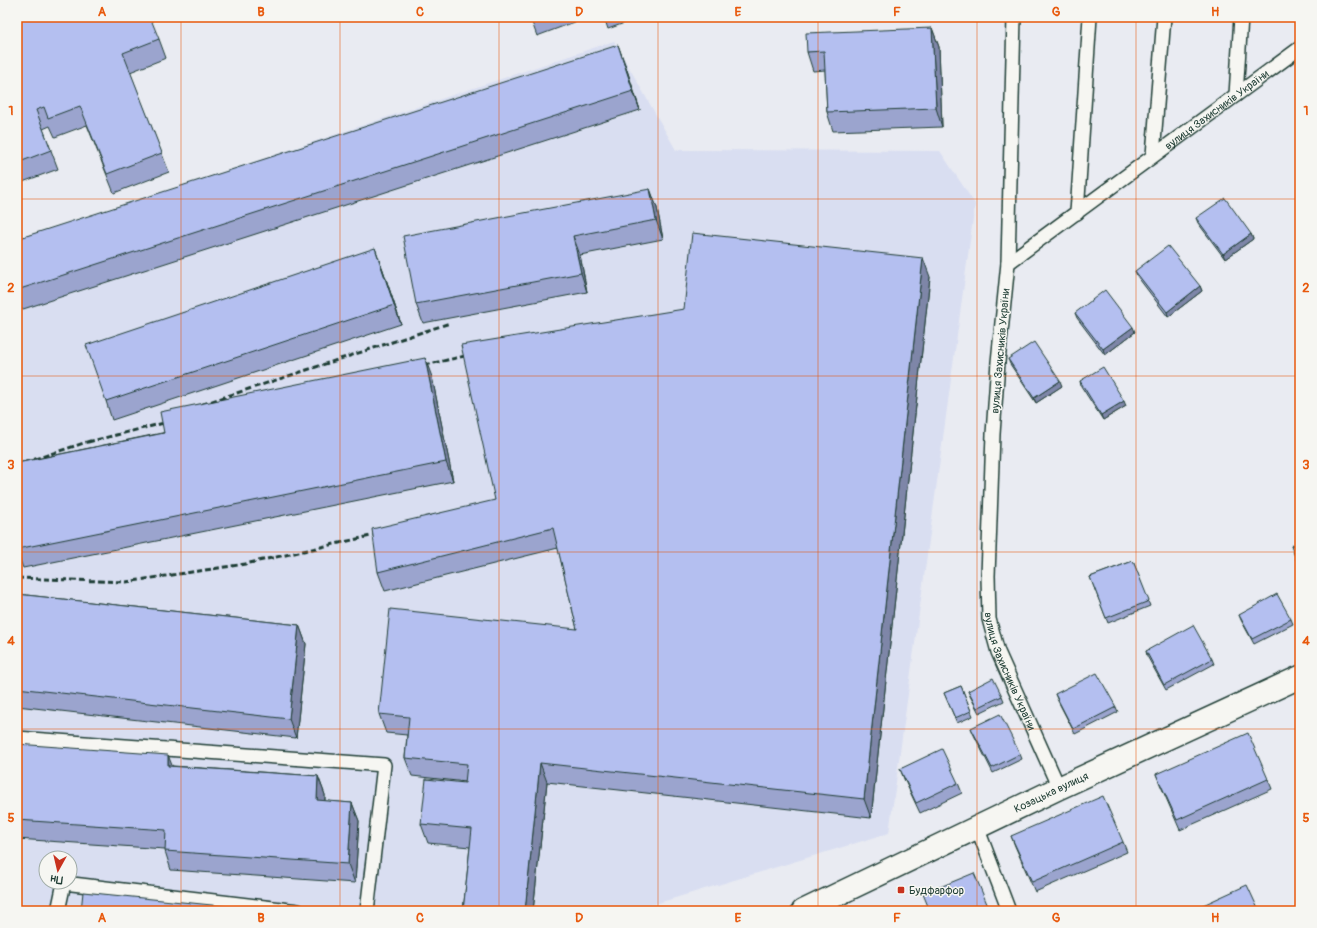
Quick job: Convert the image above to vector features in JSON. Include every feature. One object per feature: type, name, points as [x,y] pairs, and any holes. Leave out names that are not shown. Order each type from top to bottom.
[{"type":"street","name":"Козацька вулиця","points":[[803,911],[1059,788],[1300,677]]},
{"type":"lane","points":[[1008,263],[1014,17]]},
{"type":"lane","points":[[1077,213],[1090,17]]},
{"type":"lane","points":[[1153,155],[1164,17]]},
{"type":"lane","points":[[1236,95],[1242,17]]},
{"type":"lane","name":"вулиця Захисників України","points":[[1059,788],[998,652],[990,619],[988,576],[993,434],[998,362],[1008,263],[1300,48]]},
{"type":"lane","points":[[17,738],[384,765],[367,911]]},
{"type":"lane","points":[[977,827],[1009,911]]},
{"type":"lane","points":[[58,911],[64,882],[298,911]]},
{"type":"shaded area","points":[[614,41],[676,150],[940,151],[975,204],[889,833],[632,911],[17,911],[17,241]]},
{"type":"building","points":[[17,17],[150,17],[159,39],[123,53],[162,153],[107,174],[80,106],[48,118],[44,107],[36,110],[51,150],[17,163]]},
{"type":"building","points":[[932,28],[936,108],[827,112],[824,51],[807,52],[806,33]]},
{"type":"building","points":[[618,45],[633,91],[17,290],[17,239]]},
{"type":"building","points":[[650,189],[656,220],[573,236],[581,273],[416,304],[403,236]]},
{"type":"building","points":[[1225,198],[1251,234],[1223,254],[1196,218]]},
{"type":"building","points":[[692,233],[923,258],[864,799],[540,763],[525,911],[463,911],[472,829],[421,824],[426,779],[465,783],[467,764],[405,758],[409,717],[379,714],[390,609],[577,629],[553,528],[378,572],[372,529],[495,500],[461,345],[684,309]]},
{"type":"building","points":[[1168,246],[1200,286],[1167,312],[1135,271]]},
{"type":"building","points":[[375,248],[394,305],[106,401],[86,345]]},
{"type":"building","points":[[1105,290],[1133,327],[1103,349],[1075,313]]},
{"type":"building","points":[[1034,342],[1060,381],[1034,398],[1008,359]]},
{"type":"building","points":[[425,358],[446,462],[17,549],[17,463],[164,433],[160,412]]},
{"type":"building","points":[[1103,367],[1124,401],[1101,415],[1080,381]]},
{"type":"building","points":[[1300,542],[1300,564],[1291,546]]},
{"type":"building","points":[[1133,561],[1149,601],[1106,618],[1090,577]]},
{"type":"building","points":[[17,594],[299,625],[289,719],[17,688]]},
{"type":"building","points":[[1277,594],[1291,619],[1252,639],[1239,615]]},
{"type":"building","points":[[1193,625],[1212,659],[1164,685],[1146,651]]},
{"type":"building","points":[[1097,673],[1116,707],[1073,729],[1055,694]]},
{"type":"building","points":[[993,678],[1002,696],[977,708],[968,691]]},
{"type":"building","points":[[961,686],[971,711],[955,718],[944,693]]},
{"type":"building","points":[[1000,714],[1020,754],[992,768],[971,728]]},
{"type":"building","points":[[1248,733],[1268,779],[1177,820],[1156,774]]},
{"type":"building","points":[[17,744],[168,755],[168,766],[318,776],[317,800],[352,803],[348,864],[165,851],[166,830],[17,820]]},
{"type":"building","points":[[942,749],[958,783],[916,803],[900,769]]},
{"type":"building","points":[[1103,796],[1123,842],[1032,882],[1011,836]]},
{"type":"building","points":[[974,873],[990,911],[930,911],[923,894]]},
{"type":"building","points":[[1247,885],[1259,911],[1190,911]]},
{"type":"building","points":[[83,892],[271,911],[81,911]]},
{"type":"railway","points":[[194,407],[450,323]]},
{"type":"railway","points":[[416,367],[474,354]]},
{"type":"railway","points":[[88,442],[172,421]]},
{"type":"railway","points":[[17,465],[93,440]]},
{"type":"railway","points":[[17,578],[126,582],[245,564],[384,533]]},
{"type":"place","name":"Будфарфор","points":[[901,890]]}]
